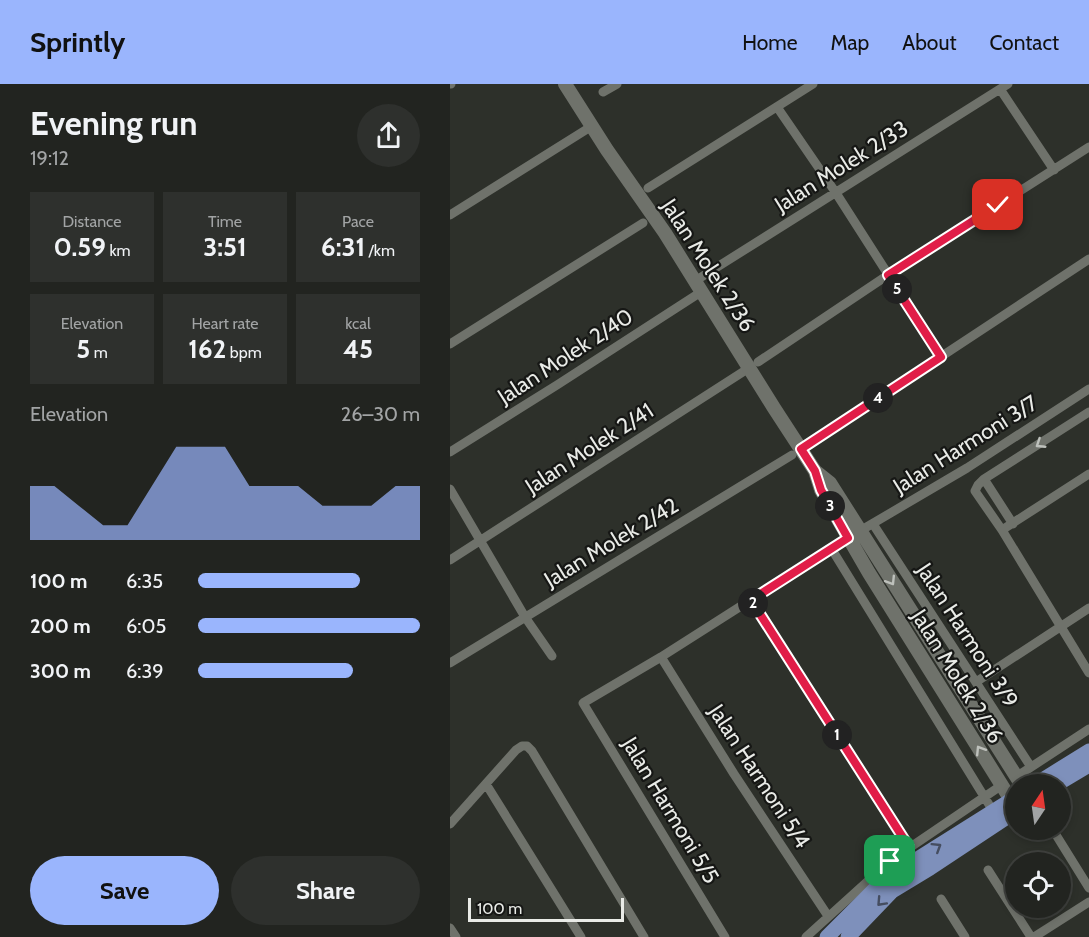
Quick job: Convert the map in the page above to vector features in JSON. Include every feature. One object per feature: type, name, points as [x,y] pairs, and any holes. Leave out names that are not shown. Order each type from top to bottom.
[{"type":"main road","points":[[1052,774],[1089,751]]},
{"type":"main road","points":[[1071,776],[1089,765]]},
{"type":"main road","points":[[828,937],[884,880],[993,811],[1005,807]]},
{"type":"main road","points":[[848,937],[892,891],[930,868],[1005,811]]},
{"type":"street","name":"Jalan Molek 2/36","points":[[565,84],[753,365],[796,452],[830,483],[854,534],[1005,790]]},
{"type":"street","points":[[603,92],[616,84]]},
{"type":"street","points":[[648,188],[813,84]]},
{"type":"street","points":[[1004,87],[1054,170]]},
{"type":"street","name":"Jalan Molek 2/33","points":[[698,286],[836,193],[1004,87]]},
{"type":"street","points":[[777,107],[836,193],[941,357]]},
{"type":"street","points":[[450,215],[592,126]]},
{"type":"street","name":"Jalan Molek 2/41","points":[[450,560],[1089,147]]},
{"type":"street","points":[[450,344],[643,224]]},
{"type":"street","name":"Jalan Molek 2/42","points":[[450,663],[796,452],[1089,259]]},
{"type":"street","name":"Jalan Molek 2/40","points":[[450,452],[557,385],[698,286]]},
{"type":"street","name":"Jalan Harmoni 3/7","points":[[583,703],[660,657],[831,548],[967,468],[1089,389]]},
{"type":"street","points":[[1089,412],[978,484],[975,491],[1002,530],[1089,673]]},
{"type":"street","points":[[1002,530],[1089,474]]},
{"type":"street","points":[[984,480],[1012,524]]},
{"type":"street","points":[[450,489],[525,617],[552,656]]},
{"type":"street","name":"Jalan Harmoni 3/9","points":[[873,524],[1031,767]]},
{"type":"street","name":"Jalan Molek 2/36","points":[[854,534],[1014,774]]},
{"type":"street","points":[[831,548],[993,811]]},
{"type":"street","points":[[751,600],[909,847]]},
{"type":"street","points":[[976,682],[1089,608]]},
{"type":"street","name":"Jalan Harmoni 5/4","points":[[660,657],[828,916]]},
{"type":"street","name":"Jalan Harmoni 5/5","points":[[583,703],[725,937]]},
{"type":"street","points":[[1025,774],[1031,767],[1089,729]]},
{"type":"street","points":[[450,824],[516,750],[527,746],[644,937]]},
{"type":"street","points":[[486,784],[580,937]]},
{"type":"street","points":[[806,937],[867,880],[909,847],[1002,785]]},
{"type":"street","points":[[1059,840],[1089,888]]},
{"type":"street","points":[[988,870],[1032,937],[1089,902]]},
{"type":"street","points":[[941,899],[965,937]]},
{"type":"street","points":[[450,928],[456,937]]},
{"type":"route","points":[[890,861],[909,847],[751,600],[848,538],[821,490],[815,471],[801,449],[941,357],[888,275],[998,205]]}]
